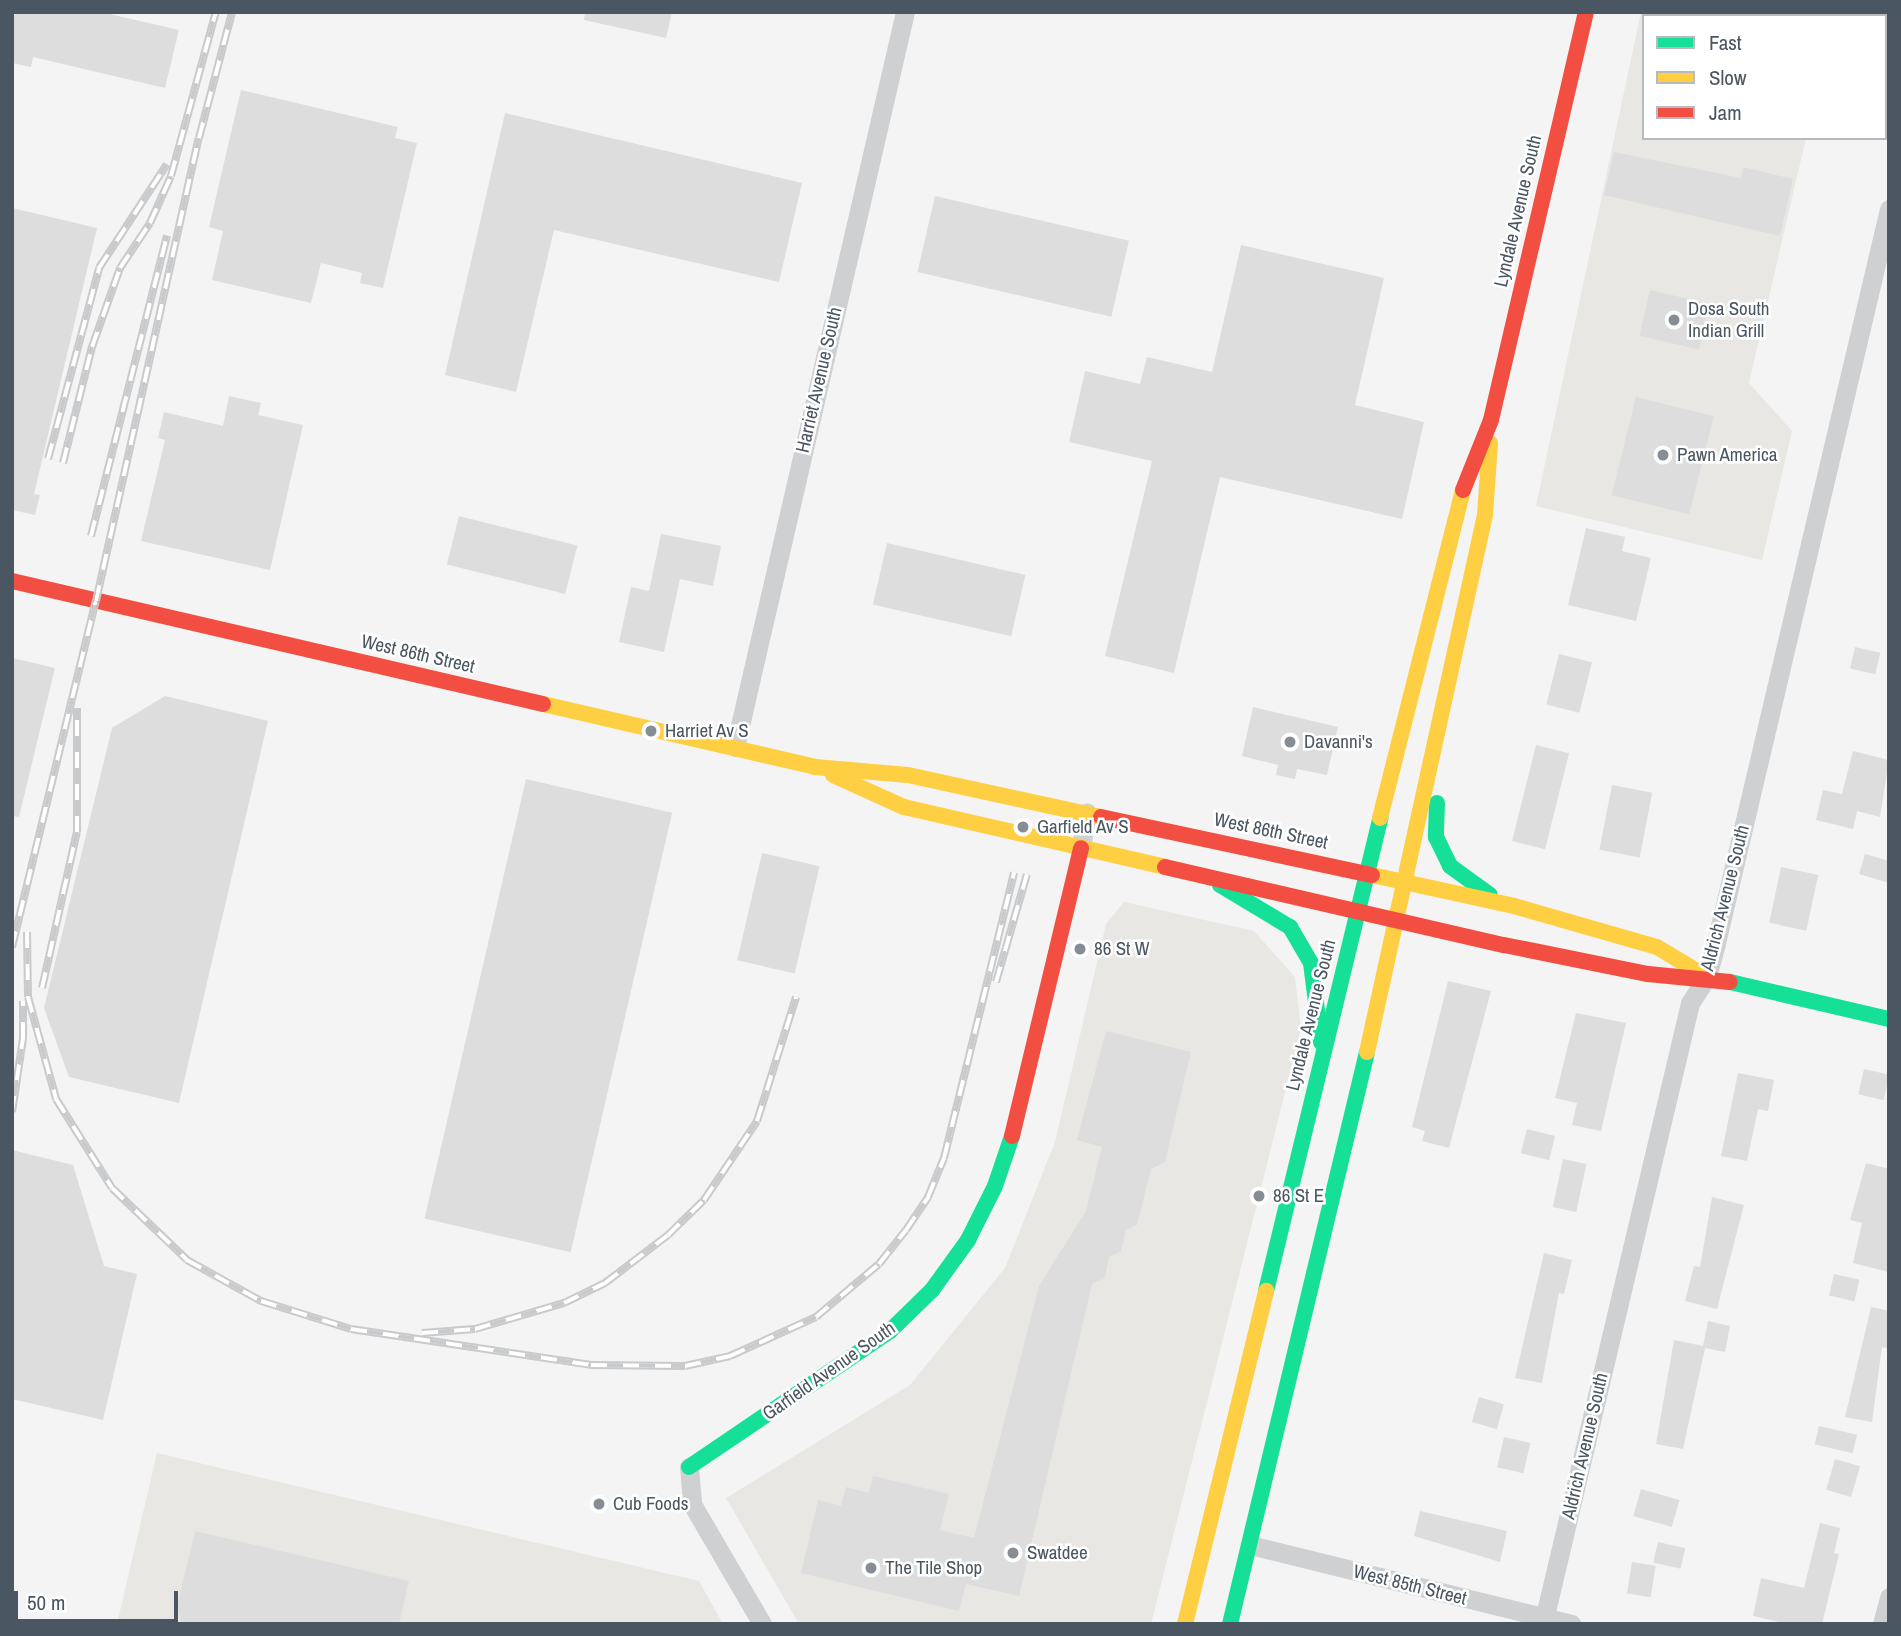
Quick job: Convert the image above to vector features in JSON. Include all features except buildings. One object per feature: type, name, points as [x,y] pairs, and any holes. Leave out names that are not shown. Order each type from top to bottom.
[{"type":"street","name":"Harriet Avenue South","points":[[735,747],[905,12]]},
{"type":"street","name":"Lyndale Avenue South","points":[[1185,1624],[1454,512],[1491,420],[1586,12]]},
{"type":"street","name":"Aldrich Avenue South","points":[[1544,1621],[1690,1003],[1707,977],[1889,209]]},
{"type":"street","name":"Lyndale Avenue South","points":[[1230,1624],[1430,782],[1485,515],[1491,420]]},
{"type":"street","name":"West 86th Street","points":[[12,581],[815,767],[908,775],[1507,904],[1657,947],[1707,977]]},
{"type":"street","name":"West 86th Street","points":[[815,767],[904,807],[1647,974],[1707,977],[1889,1019]]},
{"type":"street","points":[[1430,782],[1438,808],[1436,837],[1450,866],[1507,904]]},
{"type":"street","name":"Garfield Avenue South","points":[[762,1624],[692,1504],[689,1467],[890,1331],[932,1290],[968,1240],[995,1186],[1014,1131],[1081,848],[1087,812]]},
{"type":"street","points":[[1207,877],[1290,927],[1311,963],[1323,1055]]},
{"type":"street","name":"West 85th Street","points":[[1250,1545],[1544,1621],[1571,1624]]},
{"type":"street","points":[[1882,1624],[1889,1597]]},
{"type":"shaded area","points":[[1641,12],[1889,12],[1887,22],[1887,14],[1642,14],[1642,140],[1806,140],[1749,383],[1792,431],[1762,560],[1536,506]]},
{"type":"shaded area","points":[[1124,902],[1254,931],[1295,977],[1301,1029],[1151,1624],[799,1624],[726,1498],[910,1385],[1005,1268],[1055,1142],[1106,924]]},
{"type":"shaded area","points":[[157,1453],[699,1581],[723,1624],[117,1624]]},
{"type":"railway","points":[[63,463],[92,347],[120,268],[150,223],[171,176],[216,12]]},
{"type":"railway","points":[[12,947],[96,601],[199,138],[232,12]]},
{"type":"railway","points":[[48,459],[99,268],[167,164]]},
{"type":"railway","points":[[91,536],[167,235]]},
{"type":"railway","points":[[42,988],[77,832],[77,708]]},
{"type":"railway","points":[[27,932],[28,997],[56,1099],[112,1188],[187,1260],[261,1301],[351,1329],[591,1365],[685,1366],[730,1356],[816,1317],[879,1264],[928,1197],[944,1158],[1014,872]]},
{"type":"railway","points":[[996,982],[1027,874]]},
{"type":"railway","points":[[422,1333],[475,1329],[564,1303],[605,1283],[668,1235],[704,1200],[757,1121],[796,997]]},
{"type":"railway","points":[[12,1112],[23,1038],[23,1001]]},
{"type":"traffic: fast","points":[[1437,803],[1436,837],[1450,866],[1490,895]]},
{"type":"traffic: fast","points":[[1266,1291],[1380,818]]},
{"type":"traffic: fast","points":[[1220,885],[1290,927],[1311,963],[1321,1042]]},
{"type":"traffic: fast","points":[[1730,982],[1889,1019]]},
{"type":"traffic: fast","points":[[1230,1624],[1367,1052]]},
{"type":"traffic: fast","points":[[689,1467],[890,1331],[932,1290],[968,1240],[995,1186],[1012,1136]]},
{"type":"traffic: slow","points":[[1367,1052],[1485,515],[1490,443]]},
{"type":"traffic: slow","points":[[1380,818],[1463,490]]},
{"type":"traffic: slow","points":[[543,704],[815,767],[908,775],[1101,817]]},
{"type":"traffic: slow","points":[[833,775],[904,807],[1165,867]]},
{"type":"traffic: slow","points":[[1372,875],[1514,906],[1657,947],[1707,977]]},
{"type":"traffic: slow","points":[[1185,1624],[1266,1291]]},
{"type":"traffic: jam","points":[[1463,490],[1491,420],[1586,12]]},
{"type":"traffic: jam","points":[[12,581],[543,704]]},
{"type":"traffic: jam","points":[[1101,817],[1372,875]]},
{"type":"traffic: jam","points":[[1012,1136],[1081,848]]},
{"type":"traffic: jam","points":[[1165,867],[1504,945],[1648,974],[1730,982]]},
{"type":"place","name":"Dosa South Indian Grill","points":[[1674,320]]},
{"type":"place","name":"Pawn America","points":[[1663,455]]},
{"type":"place","name":"Harriet Av S","points":[[651,731]]},
{"type":"place","name":"Davanni's","points":[[1290,742]]},
{"type":"place","name":"Garfield Av S","points":[[1023,827]]},
{"type":"place","name":"86 St W","points":[[1080,949]]},
{"type":"place","name":"86 St E","points":[[1259,1196]]},
{"type":"place","name":"Cub Foods","points":[[599,1504]]},
{"type":"place","name":"Swatdee","points":[[1013,1553]]},
{"type":"place","name":"The Tile Shop","points":[[871,1568]]}]
